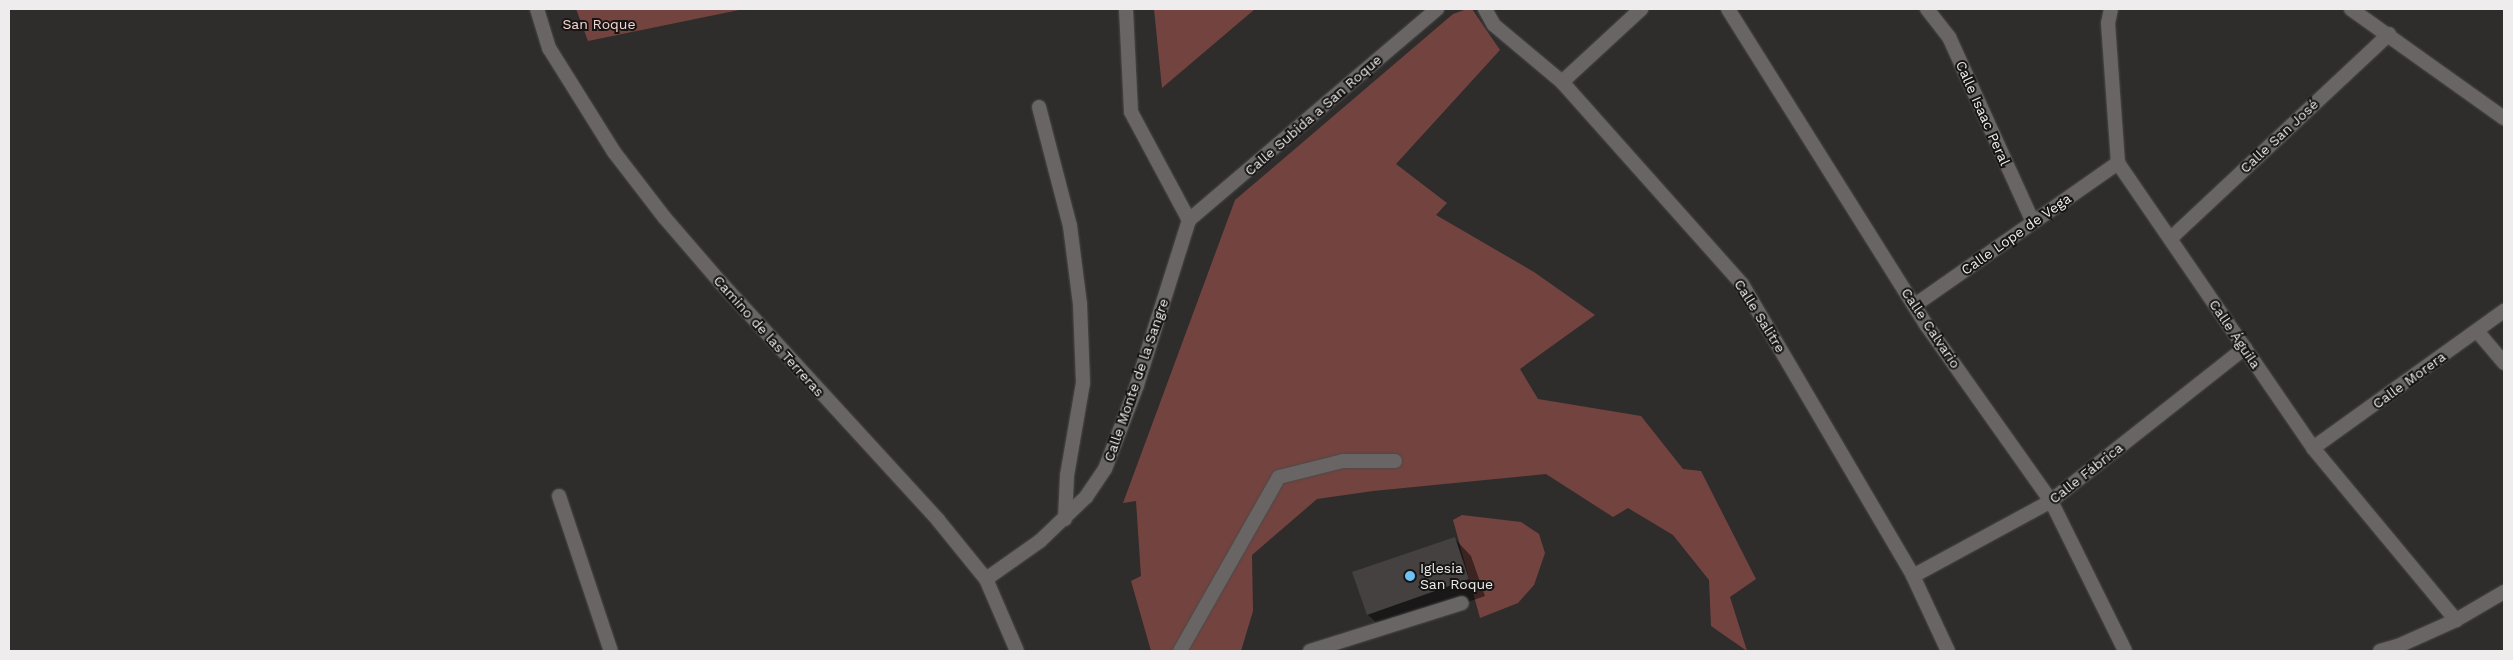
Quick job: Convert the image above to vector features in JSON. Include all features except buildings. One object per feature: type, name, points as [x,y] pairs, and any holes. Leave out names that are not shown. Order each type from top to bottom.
[{"type":"street","name":"Camino de las Terreras","points":[[537,9],[549,48],[614,152],[664,217],[822,396],[938,520],[986,579],[1017,651]]},
{"type":"street","points":[[1126,9],[1131,112],[1189,220]]},
{"type":"street","name":"Calle Subida a San Roque","points":[[1189,220],[1437,9]]},
{"type":"street","name":"Calle Salitre","points":[[1485,9],[1494,25],[1562,82],[1742,284],[1913,576],[1948,651]]},
{"type":"street","points":[[1562,82],[1641,9]]},
{"type":"street","name":"Calle Calvario","points":[[1728,9],[1915,305],[2051,501],[2125,651]]},
{"type":"street","name":"Calle Isaac Peral","points":[[1928,9],[1949,37],[2033,222]]},
{"type":"street","points":[[2111,9],[2108,23],[2118,163]]},
{"type":"street","points":[[2351,9],[2504,118]]},
{"type":"street","name":"Calle San José","points":[[2170,239],[2388,34]]},
{"type":"street","points":[[1039,107],[1070,226],[1080,304],[1082,383],[1067,476],[1065,519]]},
{"type":"street","name":"Calle Lope de Vega","points":[[1915,305],[2118,163]]},
{"type":"street","name":"Calle Águila","points":[[2118,163],[2313,448],[2456,620]]},
{"type":"street","name":"Calle Monte de la Sangre","points":[[986,579],[1040,541],[1065,519],[1086,497],[1105,469],[1137,385],[1189,220]]},
{"type":"street","name":"Calle Morera","points":[[2313,448],[2504,311]]},
{"type":"street","points":[[2477,331],[2504,363]]},
{"type":"street","name":"Calle Fábrica","points":[[1913,576],[2051,501],[2245,348]]},
{"type":"street","points":[[1180,651],[1279,477],[1343,460],[1395,461]]},
{"type":"street","points":[[559,496],[610,651]]},
{"type":"street","points":[[2380,651],[2398,646],[2456,620],[2504,592]]},
{"type":"street","points":[[1310,651],[1462,603]]},
{"type":"green space","name":"San Roque","points":[[576,9],[744,9],[588,41]]},
{"type":"green space","points":[[1154,9],[1255,9],[1162,88]]},
{"type":"green space","points":[[1472,9],[1500,50],[1396,164],[1447,203],[1436,215],[1534,272],[1595,315],[1520,369],[1538,399],[1641,416],[1683,469],[1701,471],[1756,579],[1730,597],[1747,651],[1711,626],[1709,580],[1673,535],[1628,508],[1613,517],[1546,474],[1373,491],[1317,499],[1252,555],[1253,611],[1241,651],[1151,651],[1131,581],[1141,576],[1136,501],[1123,503],[1235,200],[1453,14]]},
{"type":"green space","points":[[1462,515],[1521,522],[1539,534],[1545,553],[1534,585],[1518,603],[1480,618],[1453,520]]},
{"type":"place","name":"Iglesia San Roque","points":[[1410,576]]}]
